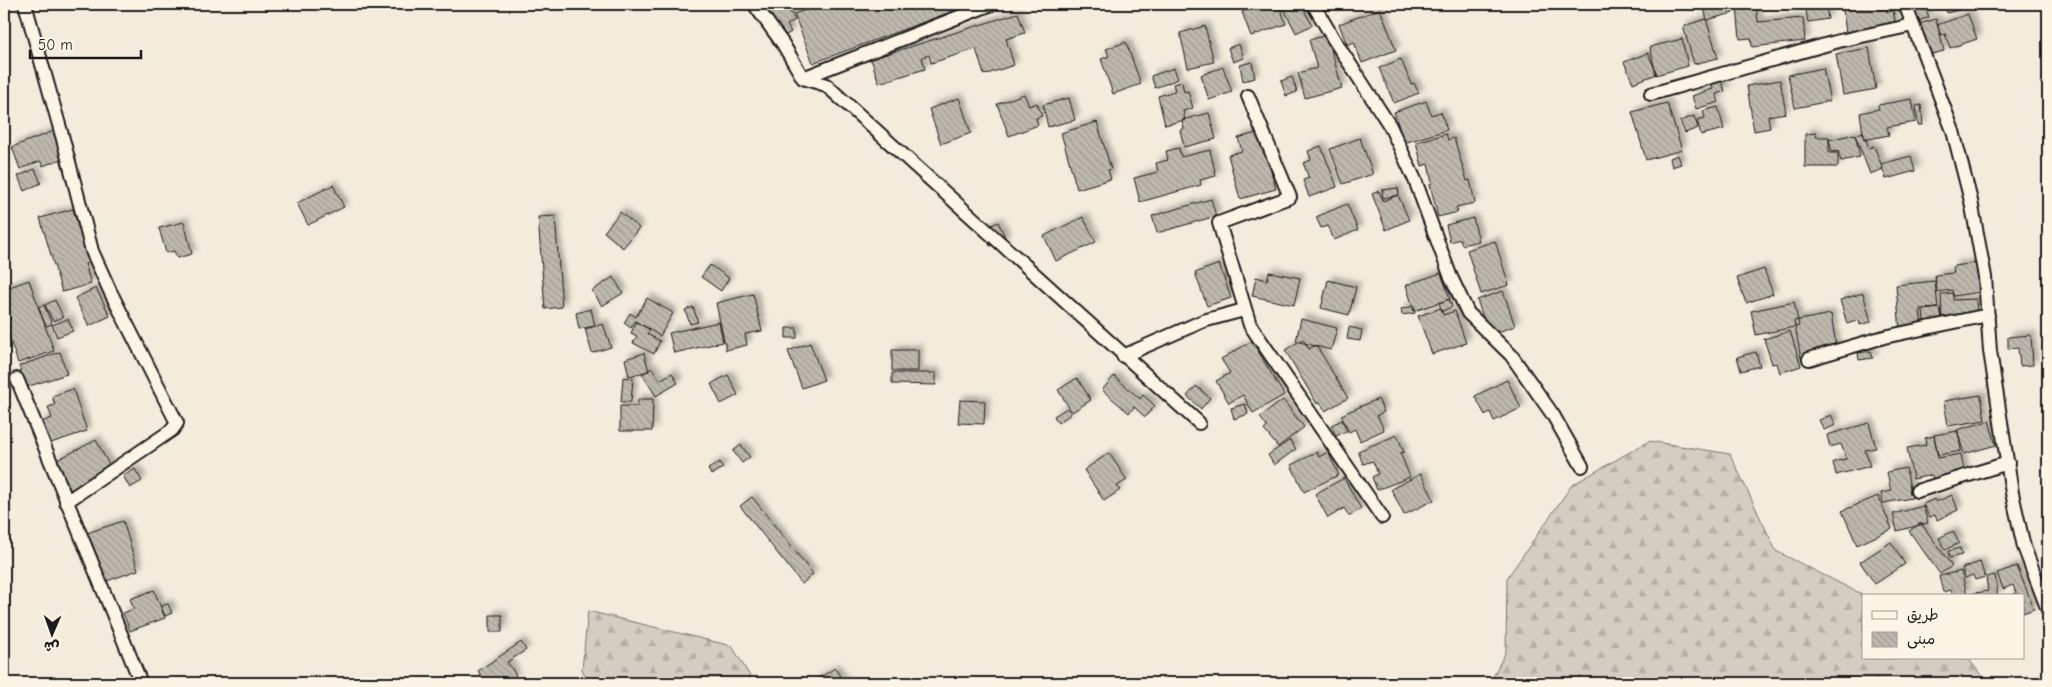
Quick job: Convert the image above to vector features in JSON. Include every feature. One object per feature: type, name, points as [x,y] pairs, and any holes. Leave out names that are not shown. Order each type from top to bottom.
[{"type":"street","points":[[25,4],[64,139],[92,251],[110,291],[177,423],[172,430],[66,502]]},
{"type":"street","points":[[754,4],[783,44],[803,78],[826,86],[1199,423]]},
{"type":"street","points":[[803,78],[992,4]]},
{"type":"street","points":[[1313,4],[1390,126],[1415,180],[1450,275],[1468,313],[1511,355],[1553,415],[1582,466]]},
{"type":"street","points":[[1905,4],[1953,131],[1964,175],[1985,277],[1990,351],[2024,547],[2048,610]]},
{"type":"street","points":[[1651,94],[1839,41],[1913,25]]},
{"type":"street","points":[[1248,96],[1290,197],[1219,223],[1244,310],[1250,325],[1382,517]]},
{"type":"street","points":[[1123,356],[1203,321],[1244,310]]},
{"type":"street","points":[[1809,359],[1884,337],[1988,316]]},
{"type":"street","points":[[17,380],[141,683]]},
{"type":"street","points":[[1917,491],[2008,463]]},
{"type":"green space","points":[[1649,441],[1730,454],[1776,551],[1862,594],[1862,660],[1970,660],[1987,683],[1490,683],[1506,651],[1507,578],[1572,485]]},
{"type":"green space","points":[[588,611],[732,646],[754,683],[588,683],[582,669]]},
{"type":"building","points":[[823,4],[972,4],[813,63],[794,14]]},
{"type":"building","points":[[1264,4],[1279,4],[1286,24],[1251,36],[1242,12]]},
{"type":"building","points":[[1295,4],[1301,4],[1312,25],[1296,33],[1284,9]]},
{"type":"building","points":[[1703,4],[1731,4],[1733,13],[1707,20]]},
{"type":"building","points":[[1842,4],[1886,4],[1887,12],[1893,11],[1896,25],[1846,33]]},
{"type":"building","points":[[1906,4],[1924,4],[1929,17],[1913,23]]},
{"type":"building","points":[[1945,4],[1983,4],[1947,13]]},
{"type":"building","points":[[786,5],[795,20],[787,25],[791,32],[783,37],[770,14]]},
{"type":"building","points":[[1756,6],[1758,22],[1803,18],[1805,41],[1752,47],[1751,38],[1740,39],[1737,8]]},
{"type":"building","points":[[1826,6],[1828,19],[1808,22],[1806,10]]},
{"type":"building","points":[[1380,9],[1396,50],[1362,63],[1354,42],[1347,45],[1339,24]]},
{"type":"building","points":[[1018,13],[1025,33],[1006,39],[1014,65],[984,75],[976,49],[931,63],[929,55],[922,57],[925,69],[879,83],[871,59]]},
{"type":"building","points":[[1968,14],[1977,39],[1950,48],[1945,34],[1941,35],[1937,25]]},
{"type":"building","points":[[1706,19],[1718,58],[1694,64],[1683,26]]},
{"type":"building","points":[[1936,19],[1944,51],[1924,56],[1916,25]]},
{"type":"building","points":[[1205,26],[1214,62],[1188,68],[1180,33]]},
{"type":"building","points":[[1327,35],[1342,88],[1305,98],[1298,73],[1317,68],[1309,40]]},
{"type":"building","points":[[1682,39],[1688,66],[1656,75],[1650,47]]},
{"type":"building","points":[[1126,42],[1141,84],[1113,94],[1101,59],[1109,56],[1106,49]]},
{"type":"building","points":[[1239,44],[1244,58],[1233,62],[1228,48]]},
{"type":"building","points":[[1869,48],[1876,89],[1843,95],[1836,54]]},
{"type":"building","points":[[1648,53],[1657,74],[1633,83],[1624,62]]},
{"type":"building","points":[[1401,59],[1411,84],[1414,83],[1419,93],[1394,103],[1379,68]]},
{"type":"building","points":[[1252,62],[1255,78],[1243,81],[1240,65]]},
{"type":"building","points":[[1223,67],[1232,92],[1209,100],[1201,75]]},
{"type":"building","points":[[1174,68],[1178,79],[1155,88],[1151,76]]},
{"type":"building","points":[[1823,68],[1830,101],[1795,108],[1788,75]]},
{"type":"building","points":[[1292,77],[1297,92],[1286,96],[1281,81]]},
{"type":"building","points":[[1721,79],[1725,91],[1716,94],[1719,102],[1696,109],[1692,96],[1713,89],[1711,83]]},
{"type":"building","points":[[1780,80],[1786,113],[1768,116],[1770,128],[1754,131],[1747,86]]},
{"type":"building","points":[[1182,82],[1184,92],[1188,91],[1193,108],[1183,111],[1185,120],[1165,125],[1158,96],[1175,91],[1173,84]]},
{"type":"building","points":[[1024,94],[1029,106],[1037,103],[1042,116],[1036,118],[1038,125],[1009,136],[997,104]]},
{"type":"building","points":[[959,98],[971,133],[941,144],[929,109]]},
{"type":"building","points":[[1069,98],[1075,120],[1048,127],[1043,105]]},
{"type":"building","points":[[1912,99],[1916,122],[1887,127],[1889,135],[1864,140],[1860,113],[1879,109],[1878,105]]},
{"type":"building","points":[[1426,101],[1431,115],[1441,112],[1447,130],[1404,143],[1394,112]]},
{"type":"building","points":[[1667,103],[1682,150],[1646,160],[1632,112]]},
{"type":"building","points":[[1921,105],[1923,125],[1918,125],[1916,106]]},
{"type":"building","points":[[1718,107],[1724,129],[1701,135],[1697,120],[1705,118],[1703,111]]},
{"type":"building","points":[[1209,113],[1216,139],[1184,147],[1180,130],[1184,129],[1182,120]]},
{"type":"building","points":[[1694,116],[1698,128],[1685,133],[1680,121]]},
{"type":"building","points":[[1097,122],[1111,169],[1108,170],[1111,179],[1077,189],[1061,133]]},
{"type":"building","points":[[54,131],[64,158],[43,166],[40,161],[20,169],[12,147]]},
{"type":"building","points":[[1260,132],[1276,189],[1240,199],[1228,155],[1242,151],[1238,138]]},
{"type":"building","points":[[1863,132],[1869,148],[1874,146],[1883,169],[1870,174],[1855,135]]},
{"type":"building","points":[[1816,133],[1816,137],[1829,137],[1829,153],[1838,153],[1838,167],[1805,167],[1805,134]]},
{"type":"building","points":[[1446,134],[1448,140],[1454,138],[1467,181],[1470,180],[1475,203],[1456,207],[1458,212],[1438,217],[1430,184],[1432,183],[1428,164],[1422,166],[1416,142]]},
{"type":"building","points":[[1855,134],[1860,157],[1841,161],[1838,151],[1832,152],[1829,140]]},
{"type":"building","points":[[1360,138],[1373,174],[1343,184],[1330,149]]},
{"type":"building","points":[[1321,146],[1337,187],[1309,197],[1303,180],[1309,178],[1303,163],[1311,160],[1308,151]]},
{"type":"building","points":[[1179,148],[1181,157],[1210,150],[1216,176],[1200,180],[1201,185],[1140,202],[1134,178],[1158,172],[1156,163],[1168,160],[1166,151]]},
{"type":"building","points":[[1678,155],[1681,164],[1672,167],[1670,158]]},
{"type":"building","points":[[1911,156],[1915,171],[1886,179],[1881,164]]},
{"type":"building","points":[[35,169],[41,183],[24,191],[18,176]]},
{"type":"building","points":[[333,185],[344,207],[308,225],[297,203]]},
{"type":"building","points":[[1398,188],[1399,195],[1383,198],[1382,190]]},
{"type":"building","points":[[1379,191],[1383,201],[1398,195],[1409,220],[1386,230],[1372,194]]},
{"type":"building","points":[[1211,199],[1216,216],[1157,233],[1152,216]]},
{"type":"building","points":[[1347,204],[1358,230],[1334,240],[1328,226],[1321,228],[1316,217]]},
{"type":"building","points":[[73,209],[89,263],[85,264],[91,284],[62,292],[40,218]]},
{"type":"building","points":[[620,212],[639,228],[623,248],[604,232]]},
{"type":"building","points":[[555,216],[562,307],[545,309],[538,217]]},
{"type":"building","points":[[1083,217],[1096,242],[1056,261],[1044,236]]},
{"type":"building","points":[[1473,218],[1479,241],[1462,245],[1460,239],[1450,242],[1446,225]]},
{"type":"building","points":[[184,222],[192,254],[177,258],[174,251],[166,253],[159,228]]},
{"type":"building","points":[[998,222],[1006,239],[990,246],[983,229]]},
{"type":"building","points":[[1495,241],[1509,285],[1481,294],[1467,250]]},
{"type":"building","points":[[1978,263],[1981,292],[1953,296],[1952,290],[1937,292],[1935,275],[1954,273],[1953,266]]},
{"type":"building","points":[[1219,264],[1231,298],[1207,306],[1195,273]]},
{"type":"building","points":[[710,265],[729,278],[721,291],[701,277]]},
{"type":"building","points":[[1764,269],[1773,294],[1746,303],[1737,278]]},
{"type":"building","points":[[1269,272],[1300,278],[1294,305],[1252,296],[1256,277],[1267,280]]},
{"type":"building","points":[[1441,273],[1450,299],[1414,311],[1406,285]]},
{"type":"building","points":[[613,277],[623,293],[602,306],[592,291]]},
{"type":"building","points":[[29,280],[54,351],[18,363],[4,322],[4,289]]},
{"type":"building","points":[[1328,280],[1356,287],[1349,315],[1321,308]]},
{"type":"building","points":[[1935,281],[1938,308],[1920,309],[1922,328],[1900,331],[1896,285]]},
{"type":"building","points":[[96,288],[110,316],[89,326],[75,298]]},
{"type":"building","points":[[1503,291],[1515,326],[1489,335],[1477,300]]},
{"type":"building","points":[[1863,293],[1871,322],[1860,325],[1859,320],[1847,324],[1840,300]]},
{"type":"building","points":[[1953,293],[1953,300],[1976,299],[1977,315],[1942,317],[1941,294]]},
{"type":"building","points":[[753,294],[762,331],[745,334],[747,345],[726,350],[716,303]]},
{"type":"building","points":[[647,298],[673,313],[660,336],[635,321],[631,328],[624,323],[630,313],[636,317]]},
{"type":"building","points":[[1449,299],[1452,307],[1442,311],[1439,303]]},
{"type":"building","points":[[55,300],[63,317],[53,321],[45,305]]},
{"type":"building","points":[[1794,302],[1799,326],[1756,335],[1751,311]]},
{"type":"building","points":[[44,305],[52,324],[46,326],[38,307]]},
{"type":"building","points":[[1414,306],[1415,313],[1402,315],[1401,309]]},
{"type":"building","points":[[693,307],[698,322],[690,324],[685,310]]},
{"type":"building","points":[[1441,308],[1443,315],[1455,311],[1466,343],[1432,354],[1418,316]]},
{"type":"building","points":[[1940,308],[1942,319],[1924,321],[1923,310]]},
{"type":"building","points":[[591,309],[595,326],[579,329],[576,313]]},
{"type":"building","points":[[1831,314],[1837,352],[1801,358],[1794,321]]},
{"type":"building","points":[[68,319],[73,331],[57,337],[52,325]]},
{"type":"building","points":[[1301,319],[1337,328],[1331,350],[1296,341]]},
{"type":"building","points":[[636,322],[650,329],[647,334],[660,341],[654,354],[633,343],[637,336],[631,333]]},
{"type":"building","points":[[719,322],[723,342],[674,353],[669,333]]},
{"type":"building","points":[[603,324],[611,347],[592,353],[585,329]]},
{"type":"building","points":[[1349,327],[1362,330],[1360,341],[1347,339]]},
{"type":"building","points":[[786,328],[797,328],[797,338],[786,338]]},
{"type":"building","points":[[1790,331],[1801,366],[1780,373],[1777,363],[1772,364],[1764,339]]},
{"type":"building","points":[[2031,335],[2033,365],[2020,366],[2018,348],[2008,349],[2008,337]]},
{"type":"building","points":[[1303,339],[1309,349],[1316,345],[1348,398],[1325,411],[1320,402],[1317,404],[1285,350]]},
{"type":"building","points":[[1252,341],[1284,395],[1253,413],[1243,395],[1229,403],[1216,381],[1230,373],[1221,359]]},
{"type":"building","points":[[810,343],[824,380],[802,388],[788,351]]},
{"type":"building","points":[[892,350],[918,350],[918,371],[892,371]]},
{"type":"building","points":[[1871,351],[1873,358],[1859,360],[1858,353]]},
{"type":"building","points":[[60,352],[67,374],[26,387],[19,366]]},
{"type":"building","points":[[1756,352],[1760,366],[1741,371],[1737,357]]},
{"type":"building","points":[[644,353],[649,371],[629,376],[625,359]]},
{"type":"building","points":[[652,368],[660,380],[672,373],[678,383],[656,396],[642,374]]},
{"type":"building","points":[[892,373],[936,373],[936,385],[892,384]]},
{"type":"building","points":[[728,375],[738,395],[721,404],[711,384]]},
{"type":"building","points":[[1114,376],[1140,399],[1143,395],[1155,406],[1145,417],[1134,407],[1129,413],[1102,390]]},
{"type":"building","points":[[623,377],[633,378],[631,402],[621,402]]},
{"type":"building","points":[[1077,378],[1091,400],[1072,412],[1058,390]]},
{"type":"building","points":[[1507,380],[1521,408],[1494,421],[1490,412],[1485,415],[1475,396]]},
{"type":"building","points":[[1196,386],[1210,398],[1201,409],[1187,396]]},
{"type":"building","points":[[73,389],[87,431],[48,444],[41,422],[52,418],[48,407],[55,405],[52,396]]},
{"type":"building","points":[[1981,395],[1985,420],[1948,426],[1944,401]]},
{"type":"building","points":[[638,399],[653,399],[652,431],[620,431],[620,406],[638,406]]},
{"type":"building","points":[[1378,399],[1384,412],[1377,415],[1384,430],[1360,441],[1355,429],[1349,432],[1341,415]]},
{"type":"building","points":[[960,400],[985,401],[984,424],[958,423]]},
{"type":"building","points":[[1283,400],[1304,427],[1278,447],[1264,430],[1267,427],[1260,417]]},
{"type":"building","points":[[1245,404],[1248,414],[1234,419],[1231,408]]},
{"type":"building","points":[[1067,408],[1071,414],[1058,423],[1054,416]]},
{"type":"building","points":[[1831,415],[1836,425],[1824,430],[1819,420]]},
{"type":"building","points":[[1342,420],[1347,431],[1336,436],[1331,425]]},
{"type":"building","points":[[1989,421],[1996,445],[1964,454],[1957,430]]},
{"type":"building","points":[[1869,423],[1876,448],[1865,450],[1870,466],[1836,475],[1833,462],[1846,459],[1841,444],[1830,447],[1827,435]]},
{"type":"building","points":[[1958,431],[1961,451],[1938,455],[1934,435]]},
{"type":"building","points":[[1397,435],[1404,452],[1400,453],[1410,477],[1377,490],[1372,477],[1378,474],[1373,461],[1363,464],[1358,451]]},
{"type":"building","points":[[1934,436],[1938,458],[1961,454],[1965,476],[1933,481],[1932,475],[1913,479],[1907,448],[1926,445],[1925,438]]},
{"type":"building","points":[[96,440],[112,471],[71,491],[55,461]]},
{"type":"building","points":[[1290,440],[1296,449],[1274,465],[1268,455]]},
{"type":"building","points":[[741,445],[750,457],[742,463],[733,451]]},
{"type":"building","points":[[1317,452],[1319,457],[1328,452],[1339,475],[1304,492],[1291,465]]},
{"type":"building","points":[[1109,453],[1127,480],[1117,486],[1120,490],[1104,501],[1084,470]]},
{"type":"building","points":[[720,462],[723,468],[711,475],[708,469]]},
{"type":"building","points":[[1906,468],[1912,498],[1883,503],[1881,493],[1891,491],[1887,472]]},
{"type":"building","points":[[135,469],[142,481],[130,488],[123,476]]},
{"type":"building","points":[[1421,474],[1434,500],[1404,515],[1391,489]]},
{"type":"building","points":[[1344,478],[1361,509],[1349,516],[1344,508],[1328,518],[1315,494]]},
{"type":"building","points":[[1952,495],[1958,510],[1937,520],[1935,515],[1929,517],[1923,504],[1935,499],[1936,502]]},
{"type":"building","points":[[1878,496],[1892,529],[1857,545],[1842,511]]},
{"type":"building","points":[[752,497],[813,574],[802,584],[740,506]]},
{"type":"building","points":[[1923,506],[1928,523],[1897,531],[1893,514]]},
{"type":"building","points":[[123,521],[138,570],[104,582],[87,533]]},
{"type":"building","points":[[1921,523],[1952,566],[1940,574],[1909,531]]},
{"type":"building","points":[[1953,531],[1959,543],[1945,550],[1939,538]]},
{"type":"building","points":[[1891,542],[1905,564],[1875,584],[1860,562]]},
{"type":"building","points":[[1960,548],[1962,555],[1949,558],[1948,551]]},
{"type":"building","points":[[1980,562],[1985,577],[1975,580],[1973,575],[1965,578],[1962,568]]},
{"type":"building","points":[[2017,566],[2034,609],[2024,613],[2024,594],[2014,594],[2016,593],[2013,585],[2003,589],[1997,573]]},
{"type":"building","points":[[1961,571],[1967,594],[1952,594],[1951,590],[1943,592],[1939,576]]},
{"type":"building","points":[[1995,575],[1998,594],[1969,594],[1988,591],[1986,577]]},
{"type":"building","points":[[154,590],[165,618],[130,631],[123,613],[134,609],[130,599]]},
{"type":"building","points":[[168,604],[172,613],[165,616],[161,606]]},
{"type":"building","points":[[490,615],[502,615],[502,632],[490,632]]},
{"type":"building","points":[[521,642],[526,650],[507,662],[516,675],[504,683],[486,683],[478,671]]},
{"type":"building","points":[[835,668],[844,683],[815,683],[814,681]]}]
